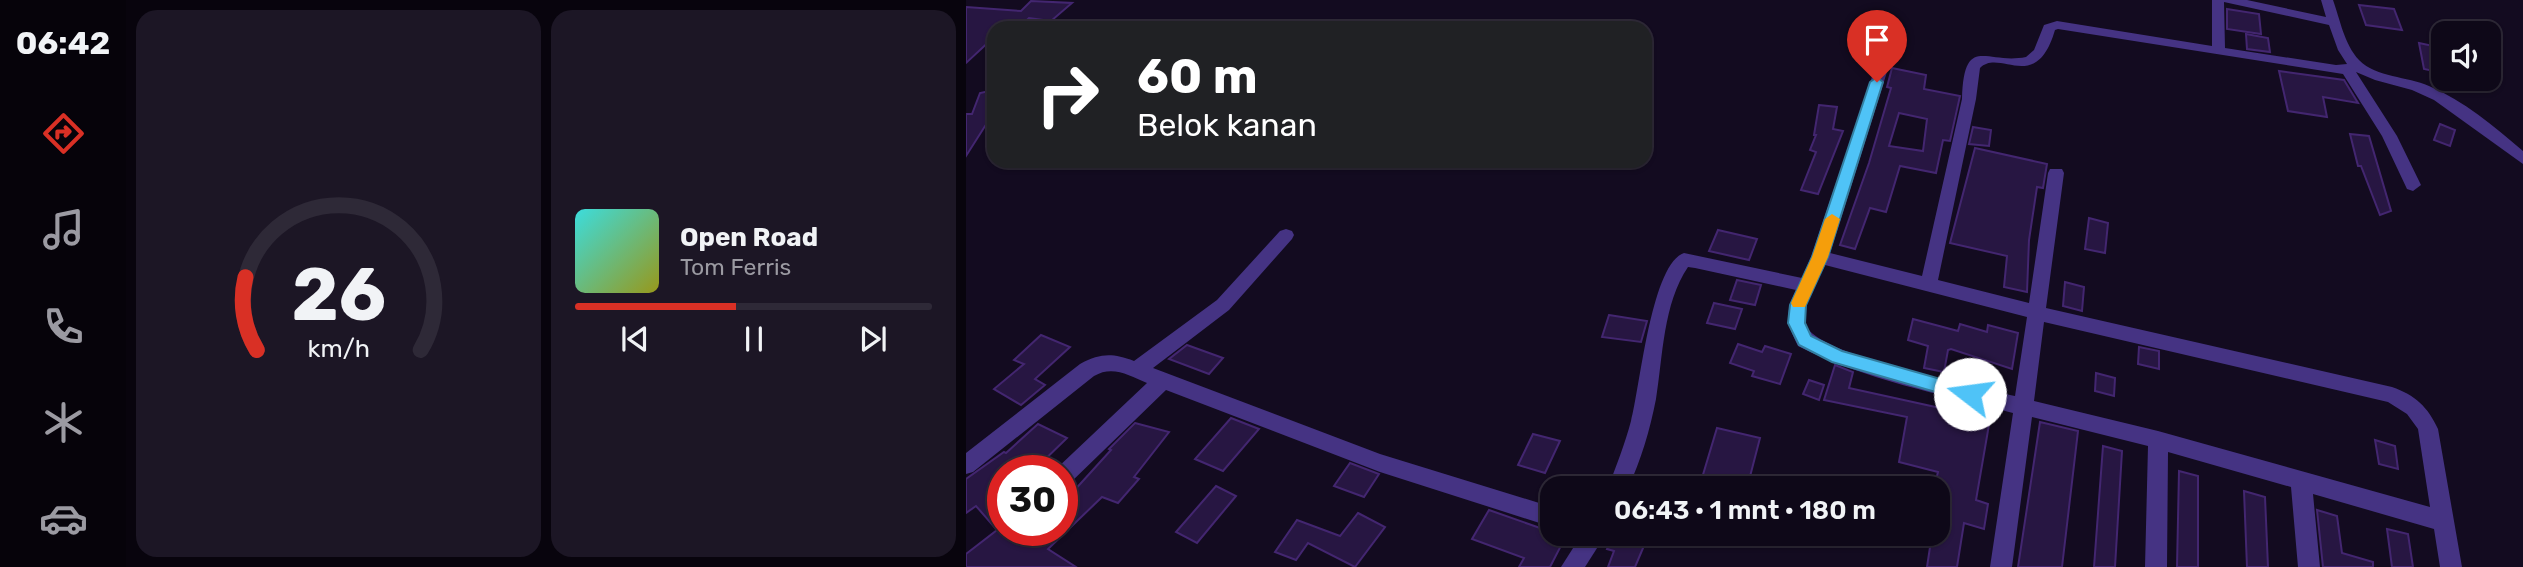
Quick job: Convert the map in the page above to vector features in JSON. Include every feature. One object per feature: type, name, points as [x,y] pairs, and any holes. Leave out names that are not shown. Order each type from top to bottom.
[{"type":"street","points":[[2218,0],[2215,18],[2220,38],[2218,51]]},
{"type":"street","points":[[2228,0],[2332,22]]},
{"type":"street","points":[[2328,0],[2332,22],[2352,67],[2413,185]]},
{"type":"street","points":[[1929,284],[1969,99],[1968,76],[1974,65],[1989,58],[2023,62],[2036,57],[2049,28],[2057,24],[2218,51],[2352,67],[2427,90],[2486,128],[2523,159]]},
{"type":"street","points":[[1885,56],[1820,257],[1798,305],[1796,323],[1805,341],[1838,357],[1891,374],[2158,440],[2443,521]]},
{"type":"street","points":[[2001,567],[2056,173]]},
{"type":"street","points":[[1138,369],[1223,305],[1286,235]]},
{"type":"street","points":[[1820,257],[2038,313],[2392,395],[2423,415],[2428,429],[2451,567]]},
{"type":"street","points":[[1622,476],[1642,421],[1660,321],[1675,270],[1684,260],[1807,286]]},
{"type":"street","points":[[966,465],[1087,370],[1101,362],[1108,362],[1138,369],[1380,463],[1540,513]]},
{"type":"street","points":[[1078,462],[1164,379]]},
{"type":"street","points":[[2156,567],[2158,440]]},
{"type":"street","points":[[2301,480],[2309,567]]},
{"type":"street","points":[[1572,567],[1587,546]]},
{"type":"building","points":[[1031,1],[1072,3],[1051,21],[1029,18],[1026,21],[987,21],[987,44],[966,63],[966,7],[1021,11]]},
{"type":"building","points":[[2359,5],[2394,9],[2402,30],[2366,25]]},
{"type":"building","points":[[2227,9],[2259,14],[2261,34],[2227,29]]},
{"type":"building","points":[[2246,34],[2268,38],[2270,52],[2247,49]]},
{"type":"building","points":[[2419,43],[2431,46],[2431,70],[2424,69]]},
{"type":"building","points":[[1892,68],[1926,75],[1924,89],[1960,96],[1950,141],[1943,140],[1936,173],[1900,166],[1886,212],[1870,208],[1855,249],[1840,245],[1869,163],[1891,88],[1887,87]],"holes":[[[1899,113],[1927,119],[1923,151],[1889,146]]]},
{"type":"building","points":[[2279,71],[2344,80],[2358,103],[2323,97],[2327,117],[2288,111]]},
{"type":"building","points":[[987,92],[987,123],[966,156],[966,114],[972,114],[980,93]]},
{"type":"building","points":[[1819,105],[1837,107],[1833,129],[1843,131],[1818,194],[1801,190],[1816,152],[1810,150],[1816,135]]},
{"type":"building","points":[[2440,124],[2455,130],[2450,146],[2434,140]]},
{"type":"building","points":[[1973,127],[1991,130],[1989,146],[1969,144]]},
{"type":"building","points":[[2350,134],[2369,136],[2391,211],[2380,215],[2361,166],[2358,166]]},
{"type":"building","points":[[1975,148],[2047,164],[2043,188],[2037,187],[2029,240],[2027,292],[2004,287],[2007,256],[1950,243]]},
{"type":"building","points":[[2089,218],[2108,223],[2105,253],[2085,249]]},
{"type":"building","points":[[1718,230],[1757,239],[1749,260],[1709,251]]},
{"type":"building","points":[[1737,280],[1761,285],[1755,305],[1730,300]]},
{"type":"building","points":[[2065,282],[2084,287],[2082,311],[2063,306]]},
{"type":"building","points":[[1714,303],[1742,309],[1735,329],[1707,323]]},
{"type":"building","points":[[1609,315],[1647,321],[1641,342],[1602,337]]},
{"type":"building","points":[[1913,319],[1958,331],[1960,324],[1987,332],[1988,325],[2018,333],[2012,369],[1951,349],[1948,350],[1944,372],[1924,368],[1928,346],[1908,340]]},
{"type":"building","points":[[1041,335],[1070,347],[1035,379],[1045,385],[1021,405],[994,389],[1024,364],[1014,360]]},
{"type":"building","points":[[1738,344],[1762,352],[1765,346],[1791,354],[1780,384],[1752,376],[1754,371],[1730,363]]},
{"type":"building","points":[[1187,345],[1223,358],[1209,374],[1169,359]]},
{"type":"building","points":[[2139,347],[2159,351],[2159,369],[2138,364]]},
{"type":"building","points":[[1835,365],[1853,372],[1849,388],[1963,413],[1964,406],[1991,413],[1976,500],[1988,504],[1984,529],[1964,523],[1957,567],[1927,567],[1930,546],[1950,546],[1950,476],[1937,476],[1938,472],[1899,462],[1907,417],[1824,400]]},
{"type":"building","points":[[2096,373],[2115,378],[2114,396],[2095,391]]},
{"type":"building","points":[[1809,380],[1824,385],[1819,400],[1803,394]]},
{"type":"building","points":[[1231,418],[1259,429],[1223,471],[1195,459]]},
{"type":"building","points":[[2040,422],[2078,431],[2062,567],[2018,567]]},
{"type":"building","points":[[1135,423],[1169,432],[1134,477],[1139,479],[1118,503],[1102,497],[1078,520],[1078,486],[1111,450],[1109,449]]},
{"type":"building","points":[[1038,424],[1067,438],[1049,455],[1000,455],[1006,453]]},
{"type":"building","points":[[1717,428],[1760,438],[1750,476],[1703,476]]},
{"type":"building","points":[[1533,434],[1560,441],[1545,473],[1518,465]]},
{"type":"building","points":[[2375,440],[2395,446],[2398,469],[2379,464]]},
{"type":"building","points":[[2103,446],[2122,451],[2115,567],[2094,567]]},
{"type":"building","points":[[1350,463],[1379,474],[1364,497],[1334,486]]},
{"type":"building","points":[[987,464],[987,519],[976,506],[966,513],[966,479]]},
{"type":"building","points":[[2179,471],[2198,476],[2198,567],[2177,567]]},
{"type":"building","points":[[1216,486],[1236,496],[1197,543],[1176,532]]},
{"type":"building","points":[[2244,491],[2265,497],[2268,567],[2247,567]]},
{"type":"building","points":[[1489,510],[1540,528],[1540,546],[1561,546],[1550,567],[1519,567],[1524,558],[1472,539]]},
{"type":"building","points":[[2317,510],[2337,516],[2342,553],[2373,562],[2373,567],[2323,567]]},
{"type":"building","points":[[1358,513],[1385,527],[1355,567],[1308,543],[1296,560],[1275,552],[1297,520],[1340,536]]},
{"type":"building","points":[[2387,529],[2408,534],[2413,567],[2392,567]]},
{"type":"building","points":[[987,538],[987,546],[1051,546],[1048,549],[1076,567],[966,567],[966,554]]},
{"type":"building","points":[[1608,546],[1644,546],[1635,567],[1608,567],[1614,551],[1607,549]]},
{"type":"slow traffic","points":[[1799,303],[1820,257],[1832,219]]},
{"type":"route","points":[[1877,82],[1820,257],[1798,305],[1796,323],[1805,341],[1838,357],[1970,394]]}]
